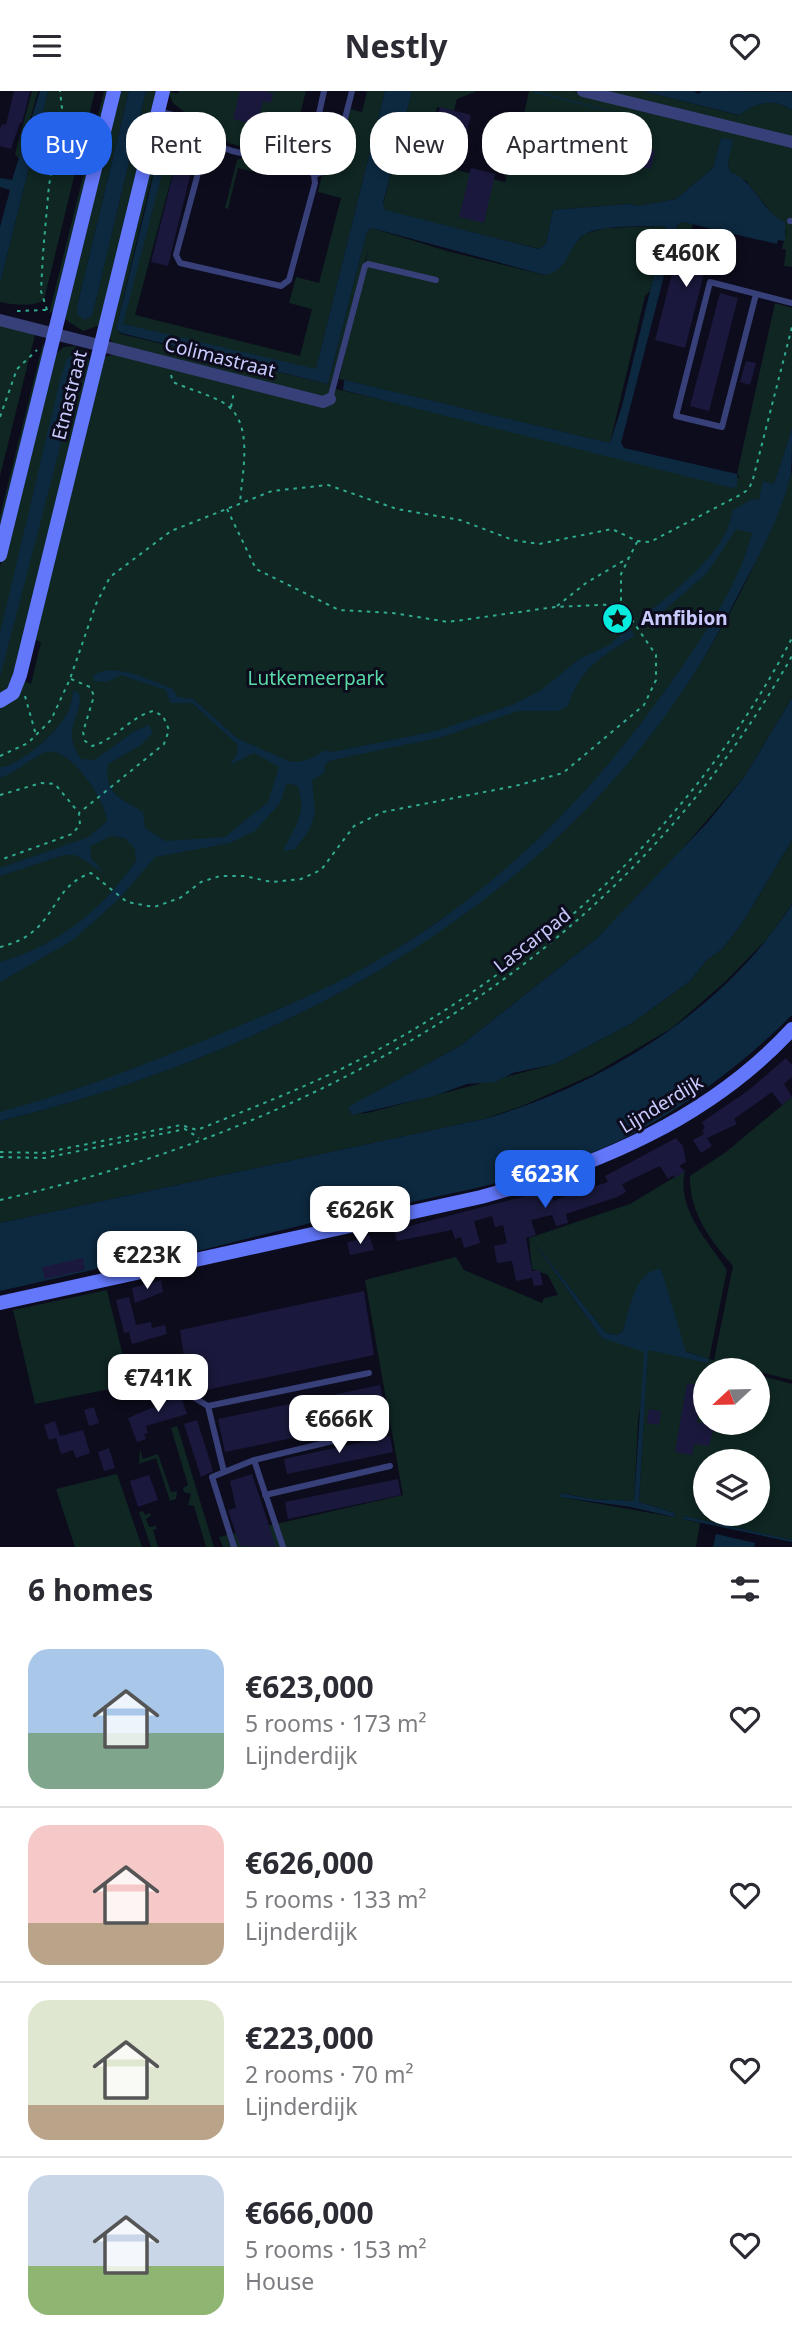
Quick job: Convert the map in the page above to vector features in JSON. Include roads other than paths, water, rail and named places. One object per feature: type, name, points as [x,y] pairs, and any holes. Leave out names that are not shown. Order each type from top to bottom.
[{"type":"street","name":"Etnastraat","points":[[0,555],[114,91]]},
{"type":"street","name":"Etnastraat","points":[[0,701],[13,693],[20,675],[163,91]]},
{"type":"street","points":[[583,91],[792,142]]},
{"type":"street","name":"Colimastraat","points":[[0,320],[236,381],[324,402],[330,399]]},
{"type":"street","name":"Lijnderdijk","points":[[0,1303],[481,1197],[556,1176],[626,1148],[674,1121],[759,1061],[792,1029]]},
{"type":"lane","points":[[319,112],[324,91]]},
{"type":"lane","points":[[347,112],[352,91]]},
{"type":"lane","points":[[197,175],[176,255],[180,263],[281,286],[286,284],[315,183],[314,175]]},
{"type":"lane","points":[[330,399],[365,266],[368,264],[436,280]]},
{"type":"lane","points":[[756,293],[722,427],[676,416],[710,282],[756,293],[792,303]]},
{"type":"lane","points":[[179,1374],[188,1394],[208,1406],[369,1373]]},
{"type":"lane","points":[[208,1406],[224,1472]]},
{"type":"lane","points":[[234,1547],[212,1477],[254,1460],[382,1429]]},
{"type":"lane","points":[[254,1460],[283,1547]]},
{"type":"lane","points":[[265,1495],[390,1466]]},
{"type":"water","points":[[40,91],[48,91],[43,112],[33,112]]},
{"type":"water","points":[[129,91],[146,91],[141,112],[126,112],[126,174],[92,316],[84,320],[77,314],[77,307],[109,175],[112,175],[112,162]]},
{"type":"water","points":[[385,91],[412,91],[407,112],[380,112]]},
{"type":"water","points":[[642,91],[694,91],[698,94],[702,91],[792,92],[792,110],[778,104],[765,103],[739,115]]},
{"type":"water","points":[[532,92],[608,110],[608,111]]},
{"type":"water","points":[[721,138],[733,140],[728,163],[730,172],[746,182],[770,211],[785,222],[785,241],[778,240],[777,244],[683,222],[677,225],[621,443],[624,448],[737,474],[737,486],[733,488],[343,390],[344,380],[610,443],[622,406],[666,226],[635,226],[589,232],[577,241],[563,265],[545,275],[372,228],[367,231],[328,384],[121,333],[116,329],[154,175],[162,175],[123,324],[316,369],[370,151],[370,175],[390,175],[383,203],[385,210],[539,249],[546,244],[553,210],[628,204],[638,206],[676,199],[713,168]]},
{"type":"water","points":[[21,151],[21,175],[27,175],[0,283],[0,227],[10,190],[0,187],[0,178],[12,180]]},
{"type":"water","points":[[72,356],[78,360],[59,451],[0,677],[0,633],[60,380],[67,359]]},
{"type":"water","points":[[792,428],[791,473],[774,522],[735,601],[675,702],[602,792],[519,872],[426,941],[327,1000],[221,1049],[112,1089],[0,1121],[0,1112],[158,1059],[265,1015],[355,973],[444,917],[525,852],[597,777],[662,695],[702,638],[737,575],[752,533],[736,529],[707,573],[643,629],[637,622],[709,557],[728,526],[732,511],[752,499],[759,500],[763,481],[774,484]]},
{"type":"water","points":[[629,628],[635,635],[586,672],[573,692],[568,706],[558,711],[518,711],[442,737],[332,760],[325,764],[324,773],[312,780],[315,812],[310,829],[295,849],[283,851],[298,820],[301,805],[298,786],[287,783],[280,803],[255,831],[230,843],[155,857],[119,899],[73,940],[0,982],[0,962],[60,936],[94,910],[136,861],[135,849],[125,838],[111,836],[90,846],[91,858],[104,873],[76,855],[64,855],[0,876],[0,868],[89,837],[107,821],[94,789],[76,766],[56,752],[42,753],[0,778],[0,767],[29,754],[56,729],[68,712],[74,690],[80,695],[72,740],[81,759],[95,760],[133,732],[149,725],[153,733],[141,745],[108,764],[107,774],[115,794],[143,812],[145,828],[165,841],[225,837],[268,802],[279,767],[254,753],[230,765],[238,752],[237,744],[192,703],[170,703],[166,690],[121,675],[107,682],[94,681],[93,676],[101,672],[121,671],[173,689],[177,697],[193,699],[238,739],[296,762],[309,759],[325,750],[332,752],[436,731],[512,705],[540,691],[579,659],[609,645]]},
{"type":"water","points":[[792,698],[792,840],[741,925],[722,949],[707,960],[690,981],[632,1023],[555,1064],[513,1073],[495,1082],[467,1084],[434,1096],[352,1115],[348,1107],[460,1046],[597,938],[707,823],[745,776]]},
{"type":"water","points":[[792,904],[792,1015],[743,1059],[688,1101],[629,1136],[568,1162],[488,1185],[182,1255],[180,1250],[0,1291],[0,1223],[484,1119],[573,1086],[657,1039],[696,1010],[732,978],[764,942]]},
{"type":"water","points":[[532,1240],[606,1333],[617,1335],[623,1331],[639,1284],[652,1271],[661,1269],[686,1352],[706,1358],[693,1360],[648,1350],[639,1502],[675,1513],[674,1517],[631,1507],[560,1497],[561,1493],[591,1499],[634,1501],[644,1352],[602,1338]]},
{"type":"water","points":[[716,1526],[729,1526],[792,1542]]},
{"type":"water","points":[[716,1534],[755,1543],[754,1547],[713,1547]]},
{"type":"place","name":"Amfibion","points":[[618,618]]},
{"type":"park label","name":"Lutkemeerpark","points":[[316,678]]}]
